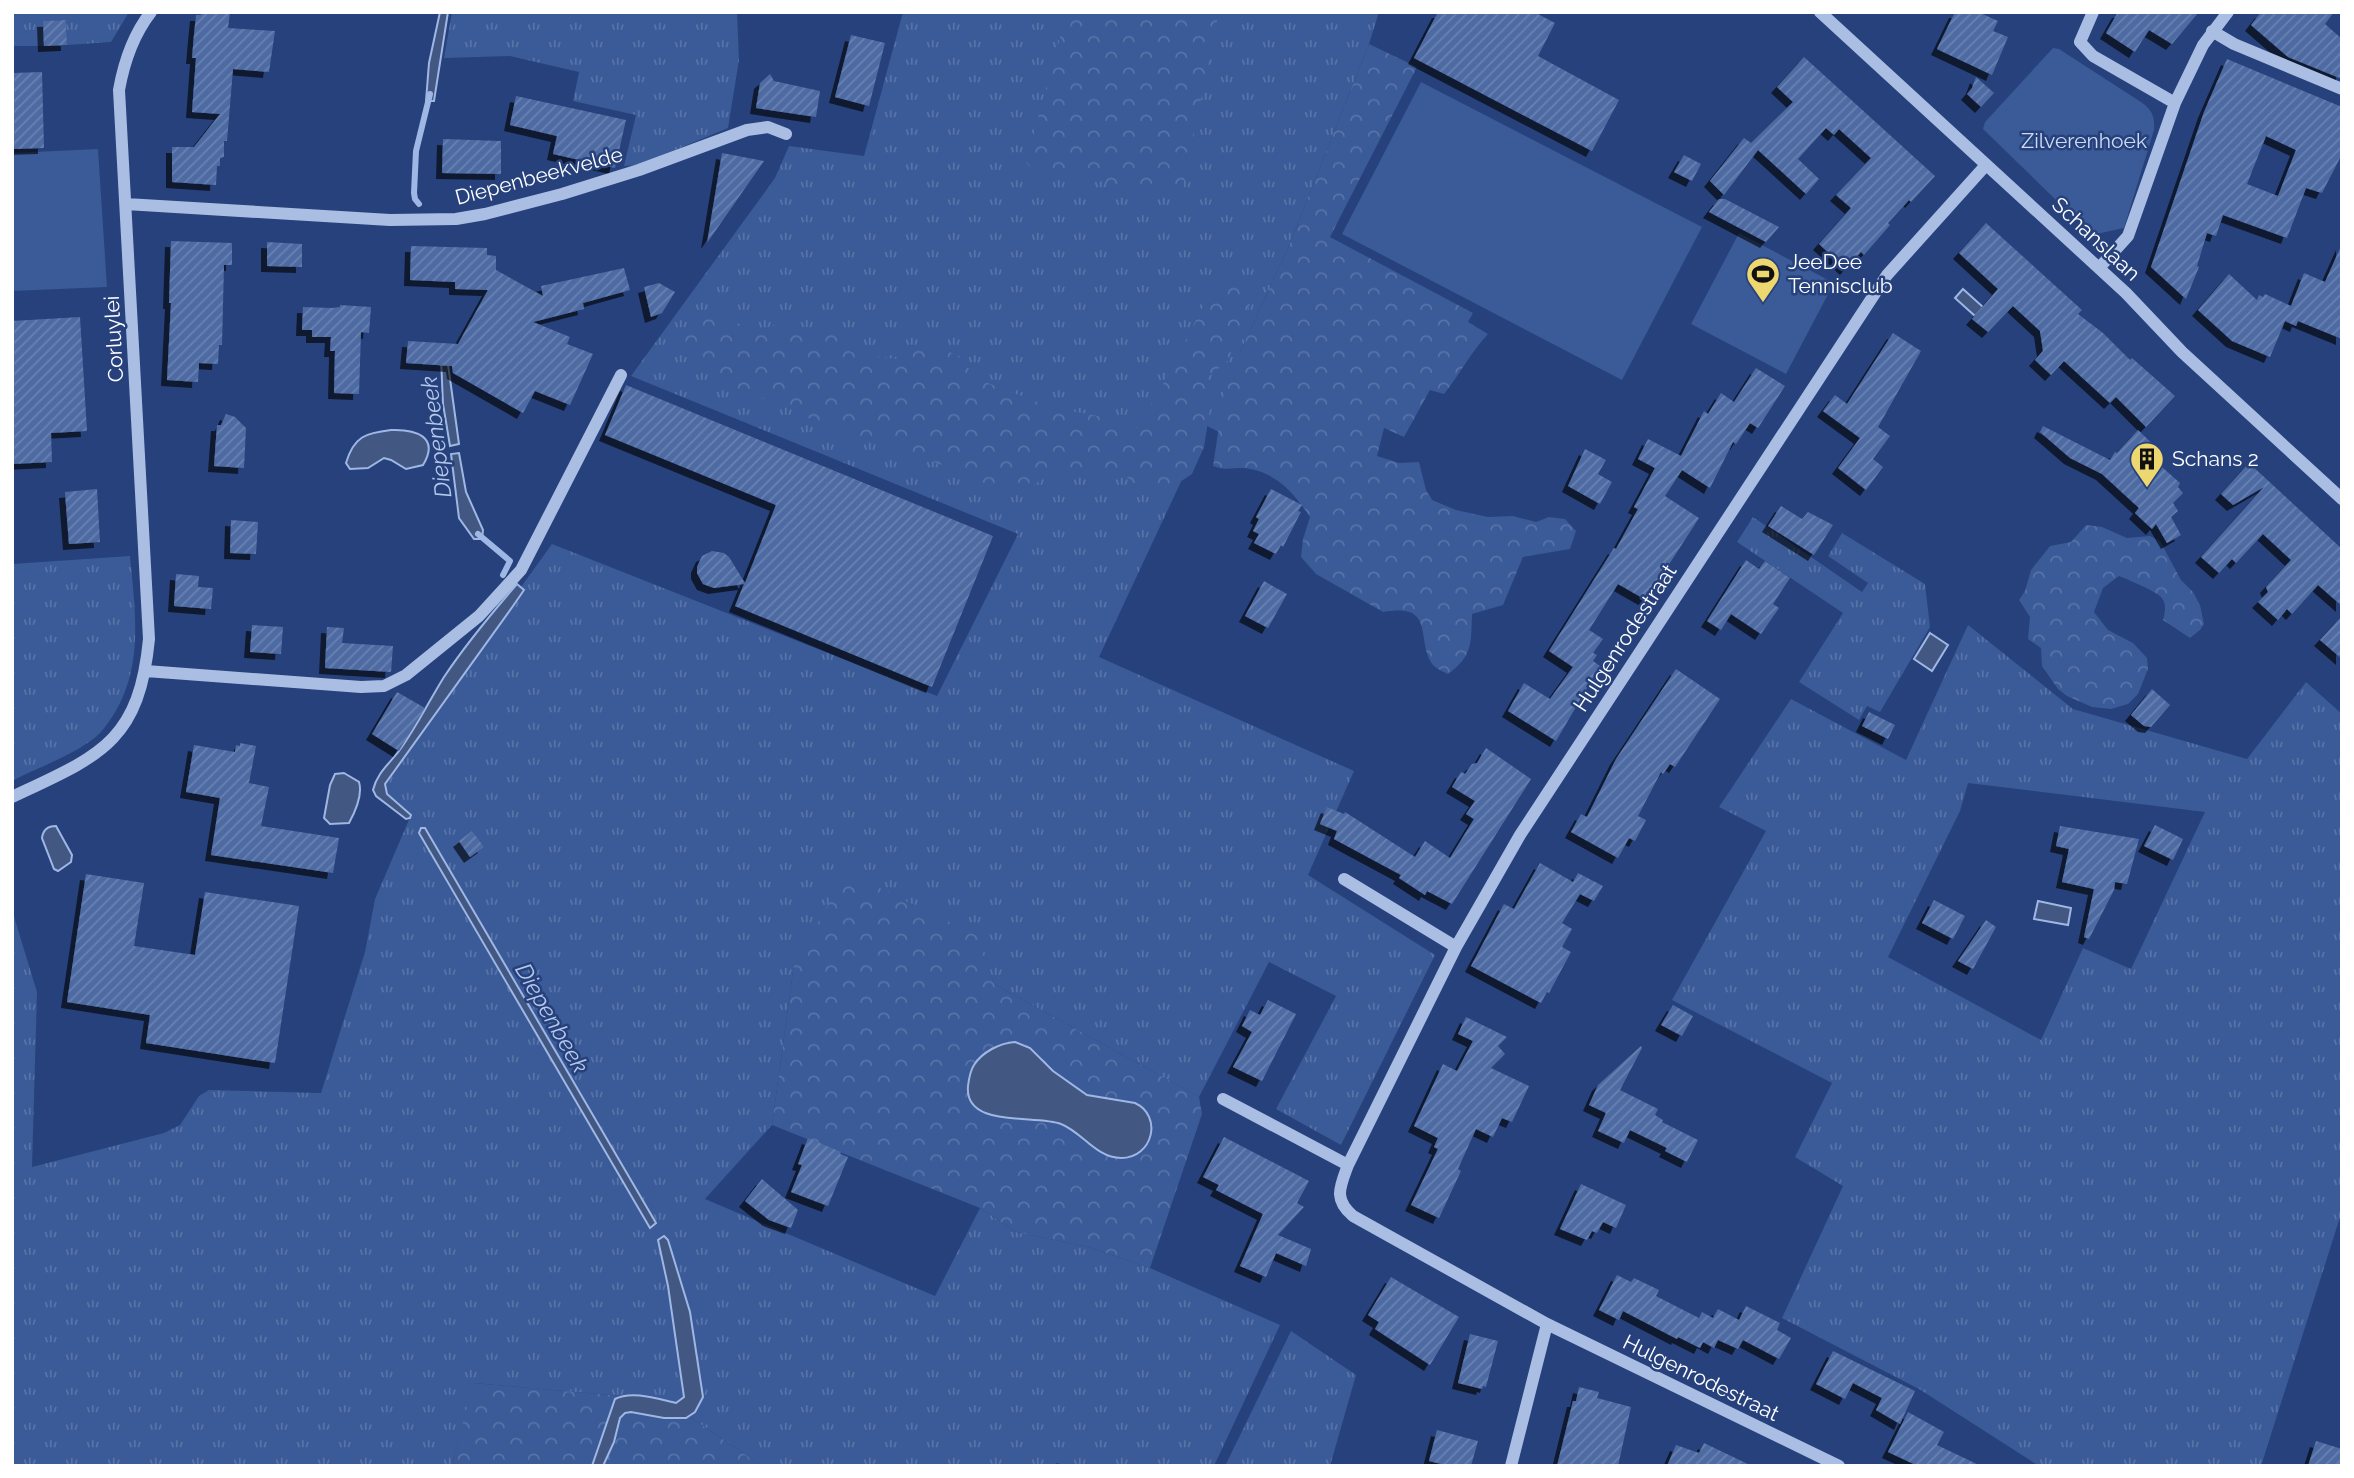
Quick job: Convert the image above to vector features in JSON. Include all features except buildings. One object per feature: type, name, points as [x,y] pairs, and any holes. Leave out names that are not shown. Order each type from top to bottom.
[{"type":"street","name":"Corluylei","points":[[12,797],[63,773],[99,752],[118,735],[130,718],[146,671],[149,639],[119,90],[123,64],[151,12]]},
{"type":"street","name":"Schanslaan","points":[[1820,12],[2136,302],[2182,352],[2342,499]]},
{"type":"street","points":[[2093,12],[2080,42],[2093,56],[2175,103]]},
{"type":"street","points":[[2099,268],[2123,242],[2134,223],[2175,103],[2203,45],[2228,12]]},
{"type":"street","points":[[2212,31],[2234,44],[2342,89]]},
{"type":"street","name":"Diepenbeekvelde","points":[[126,204],[390,220],[456,219],[549,197],[639,170],[747,130],[768,127],[786,134]]},
{"type":"street","name":"Hulgenrodestraat","points":[[1839,1466],[1546,1324],[1353,1216],[1344,1208],[1340,1198],[1341,1184],[1457,947],[1520,835],[1887,275],[1986,165]]},
{"type":"street","points":[[146,671],[361,687],[384,686],[406,676],[480,615],[521,570],[621,375]]},
{"type":"street","points":[[1344,879],[1457,947]]},
{"type":"street","points":[[1223,1099],[1348,1165]]},
{"type":"street","points":[[1511,1466],[1546,1324]]},
{"type":"green space","points":[[12,12],[129,12],[111,42],[67,45],[66,20],[44,21],[44,46],[12,46]]},
{"type":"green space","points":[[452,12],[737,12],[739,60],[728,128],[639,165],[624,166],[636,115],[573,101],[579,72],[510,56],[444,58]]},
{"type":"green space","points":[[903,12],[1379,12],[1369,44],[1288,248],[1240,352],[1375,424],[1341,493],[1207,426],[1099,657],[1354,771],[1308,875],[1435,955],[1341,1145],[1276,1109],[1336,996],[1269,962],[1199,1097],[994,984],[979,937],[794,964],[772,1125],[705,1199],[935,1296],[980,1208],[1016,1232],[1088,1247],[1150,1268],[1280,1325],[1214,1466],[1070,1466],[1056,1463],[1054,1466],[762,1466],[665,1400],[474,1383],[452,1466],[12,1466],[12,910],[37,992],[32,1167],[164,1133],[180,1125],[199,1096],[209,1090],[321,1093],[365,952],[375,899],[411,815],[376,788],[552,544],[937,696],[1018,534],[631,376],[775,178],[789,146],[864,156]]},
{"type":"green space","points":[[1067,12],[1219,12],[1183,187],[1170,193],[1032,170],[1026,162]]},
{"type":"green space","points":[[1369,44],[1417,67],[1330,237],[1473,313],[1468,322],[1488,334],[1444,394],[1430,390],[1404,437],[1384,428],[1377,456],[1399,463],[1419,462],[1426,490],[1432,500],[1456,510],[1488,517],[1513,516],[1536,522],[1549,517],[1565,519],[1576,531],[1570,549],[1523,557],[1503,605],[1472,614],[1469,648],[1462,661],[1448,674],[1434,666],[1428,656],[1418,618],[1400,610],[1383,612],[1316,574],[1301,557],[1310,517],[1285,487],[1261,472],[1246,468],[1223,469],[1213,466],[1225,386],[1242,354],[1240,352],[1288,248]]},
{"type":"green space","name":"Zilverenhoek","points":[[2053,48],[2059,49],[2141,102],[2152,114],[2154,130],[2124,228],[2092,235],[1983,129],[1985,122]]},
{"type":"green space","points":[[1421,82],[1702,227],[1622,380],[1342,234]]},
{"type":"green space","points":[[98,149],[107,287],[12,291],[12,153]]},
{"type":"green space","name":"JeeDee Tennisclub","points":[[1739,233],[1834,283],[1786,374],[1691,324]]},
{"type":"green space","points":[[1231,284],[1245,292],[1250,304],[1233,340],[1230,359],[1207,378],[1210,409],[1204,447],[1192,474],[1160,495],[1140,489],[1119,470],[1057,469],[1028,489],[990,486],[954,469],[916,456],[895,443],[863,442],[779,403],[738,392],[682,340],[698,317],[725,316],[758,334],[772,325],[829,329],[851,352],[895,359],[929,343],[961,357],[975,378],[1050,407],[1114,419],[1136,430],[1166,379],[1214,285]]},
{"type":"green space","points":[[1753,517],[1862,592],[1868,583],[1828,556],[1842,533],[1925,584],[1930,627],[1880,712],[1867,706],[1859,720],[1799,682],[1843,613],[1737,542]]},
{"type":"green space","points":[[2086,525],[2102,527],[2127,538],[2150,536],[2160,541],[2181,580],[2193,592],[2200,605],[2204,624],[2190,638],[2163,620],[2164,602],[2154,592],[2119,576],[2103,588],[2094,612],[2108,630],[2133,643],[2147,658],[2148,669],[2138,694],[2128,704],[2111,709],[2092,707],[2058,689],[2042,666],[2041,648],[2028,639],[2030,617],[2019,600],[2025,591],[2031,570],[2050,546],[2071,542]]},
{"type":"green space","points":[[130,556],[135,637],[134,657],[124,695],[97,736],[80,748],[12,781],[12,564]]},
{"type":"green space","points":[[1968,625],[2073,709],[2247,759],[2306,682],[2342,714],[2342,1211],[2261,1466],[2039,1466],[1919,1389],[1782,1318],[1843,1186],[1795,1157],[1832,1083],[1672,1000],[1766,831],[1719,807],[1791,699],[1906,760]],"holes":[[[1968,783],[2205,812],[2131,969],[2083,948],[2041,1040],[1888,957],[1960,811]]]},
{"type":"green space","points":[[847,872],[980,937],[994,984],[1199,1097],[1202,1114],[1150,1268],[1088,1247],[1016,1232],[980,1208],[772,1125],[794,964]],"holes":[[[1009,1043],[1024,1044],[1053,1071],[1087,1095],[1141,1106],[1081,1138],[1058,1124],[1007,1118],[978,1108],[969,1100],[968,1089],[977,1063],[999,1047]]]},
{"type":"green space","points":[[1291,1331],[1356,1375],[1330,1466],[1225,1466]]},
{"type":"green space","points":[[473,1383],[665,1400],[762,1466],[452,1466]]},
{"type":"shaded area","points":[[440,12],[448,12],[434,101],[426,101],[429,63]]},
{"type":"shaded area","points":[[1963,289],[1983,307],[1975,316],[1955,298]]},
{"type":"shaded area","points":[[447,357],[459,444],[450,446],[443,404],[441,358]]},
{"type":"shaded area","points":[[391,430],[417,433],[427,441],[428,455],[423,465],[406,469],[384,458],[368,468],[350,469],[346,463],[357,441],[368,435]]},
{"type":"shaded area","points":[[459,453],[466,492],[483,530],[482,539],[474,539],[459,518],[451,454]]},
{"type":"shaded area","points":[[517,584],[524,590],[385,784],[387,794],[411,815],[406,819],[376,796],[373,790],[377,779],[405,742],[452,665]]},
{"type":"shaded area","points":[[1930,633],[1948,645],[1932,671],[1914,659]]},
{"type":"shaded area","points":[[344,773],[359,782],[358,803],[349,823],[330,824],[324,818],[330,785],[335,774]]},
{"type":"shaded area","points":[[56,826],[72,855],[71,862],[58,871],[54,869],[42,838],[46,829]]},
{"type":"shaded area","points":[[421,828],[425,828],[656,1223],[650,1228],[419,833]]},
{"type":"shaded area","points":[[2038,901],[2071,908],[2068,925],[2034,919]]},
{"type":"shaded area","points":[[1015,1042],[1030,1048],[1053,1071],[1087,1095],[1135,1103],[1144,1109],[1151,1126],[1147,1144],[1132,1156],[1112,1157],[1061,1124],[1004,1117],[977,1109],[970,1100],[968,1086],[973,1067],[977,1060],[992,1049]]},
{"type":"shaded area","points":[[664,1236],[668,1240],[690,1312],[703,1397],[695,1412],[686,1418],[625,1413],[620,1418],[614,1442],[603,1466],[592,1466],[615,1399],[637,1395],[676,1403],[684,1397],[668,1286],[658,1240]]},
{"type":"waterway","name":"Diepenbeek","points":[[419,204],[414,193],[416,151],[430,94]]},
{"type":"waterway","name":"Diepenbeek","points":[[478,534],[510,561],[503,575]]},
{"type":"place","name":"JeeDee Tennisclub","points":[[1763,304]]},
{"type":"place","name":"Schans 2","points":[[2147,489]]}]
